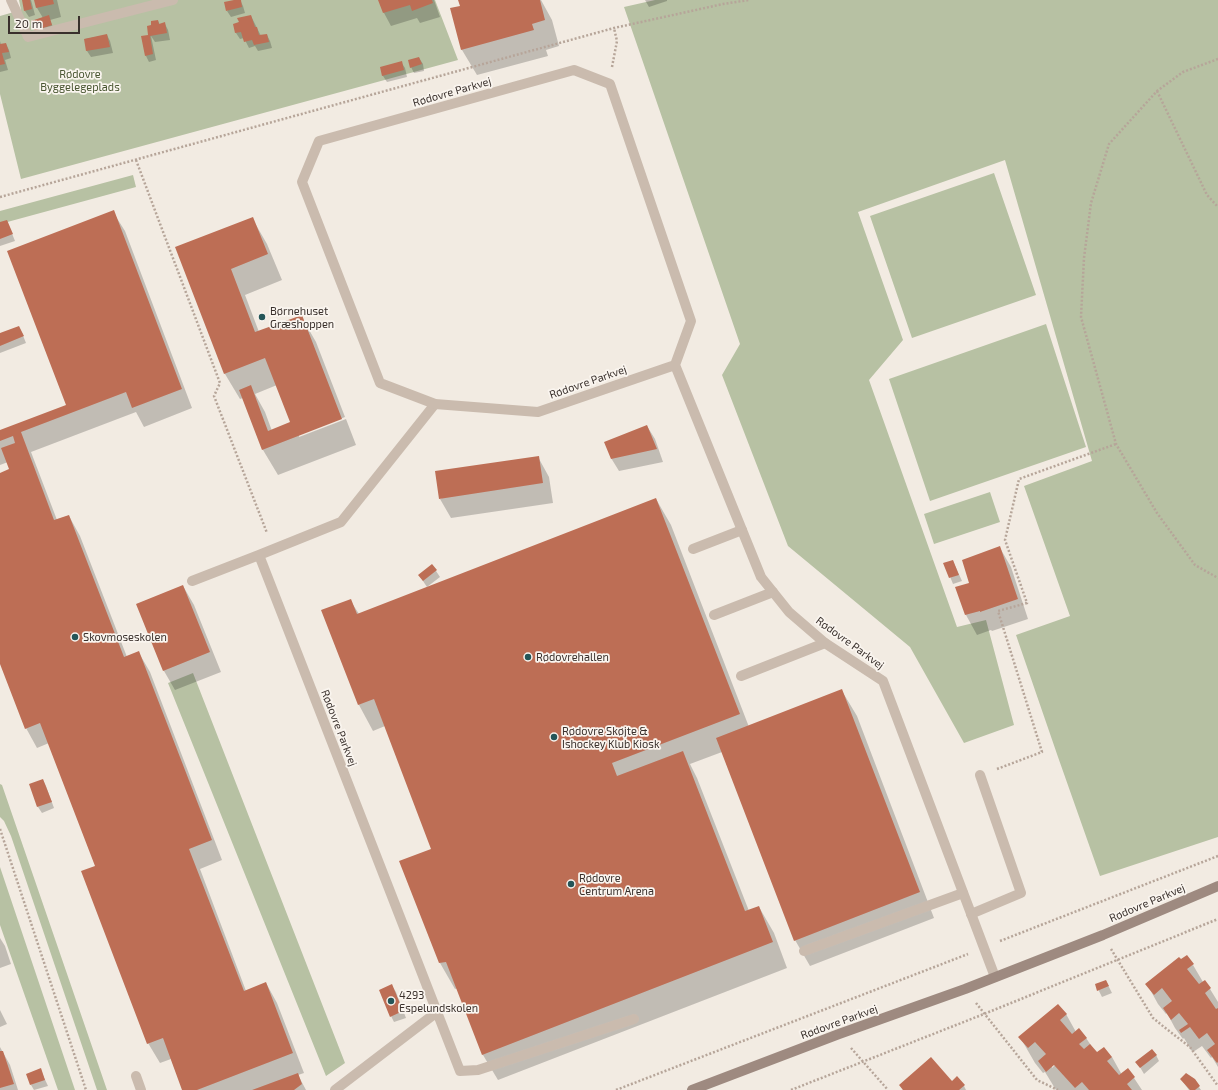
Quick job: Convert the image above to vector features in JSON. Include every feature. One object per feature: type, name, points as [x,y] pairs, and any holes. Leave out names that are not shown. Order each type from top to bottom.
[{"type":"street","points":[[11,0],[28,37],[173,0]]},
{"type":"street","name":"Rødovre Parkvej","points":[[610,84],[574,70],[319,142],[302,182],[380,383],[435,404],[538,412],[675,365],[761,577],[790,612],[825,643],[883,681],[995,977]]},
{"type":"street","points":[[610,84],[691,321],[675,365]]},
{"type":"street","points":[[192,581],[259,556],[341,522],[435,404]]},
{"type":"street","points":[[693,549],[742,530]]},
{"type":"street","name":"Rødovre Parkvej","points":[[259,556],[460,1071],[478,1070],[634,1019]]},
{"type":"street","points":[[714,615],[773,592]]},
{"type":"street","points":[[741,676],[825,643]]},
{"type":"street","points":[[971,914],[1021,893],[980,776]]},
{"type":"street","name":"Rødovre Parkvej","points":[[692,1090],[839,1034],[965,989],[1102,935],[1218,886]]},
{"type":"street","points":[[804,951],[963,893]]},
{"type":"street","points":[[335,1090],[437,1012]]},
{"type":"street","points":[[136,1076],[141,1090]]},
{"type":"path","points":[[0,197],[614,28],[723,4],[749,0]]},
{"type":"path","points":[[610,84],[616,42],[614,28]]},
{"type":"path","points":[[1218,59],[1183,72],[1157,91],[1109,144],[1091,203],[1085,250],[1081,317],[1116,444],[1157,513],[1195,565],[1218,578]]},
{"type":"path","points":[[1157,91],[1207,195],[1218,207]]},
{"type":"path","points":[[136,160],[220,383],[214,396]]},
{"type":"path","points":[[980,776],[1042,752],[998,611],[1027,603],[1005,540],[1019,479],[1116,444]]},
{"type":"path","points":[[0,829],[86,1090]]},
{"type":"path","points":[[616,1090],[1218,856]]},
{"type":"path","points":[[791,1090],[1218,919]]},
{"type":"path","points":[[1102,935],[1153,1018],[1190,1047],[1218,1086]]},
{"type":"path","points":[[965,989],[1037,1080],[1058,1090]]},
{"type":"path","points":[[839,1034],[888,1090]]},
{"type":"green space","name":"Rødovre Byggelegeplads","points":[[19,0],[435,0],[458,60],[21,179],[0,94],[0,16],[21,10]]},
{"type":"green space","points":[[655,0],[1218,0],[1218,837],[1100,876],[1016,635],[1070,616],[1024,486],[1092,461],[1005,160],[858,212],[903,340],[869,380],[957,627],[986,620],[1014,725],[964,743],[910,647],[788,546],[722,375],[740,344],[624,7]]},
{"type":"green space","points":[[994,173],[1036,295],[912,338],[870,216]]},
{"type":"green space","points":[[133,175],[136,187],[0,224],[0,211]]},
{"type":"green space","points":[[1046,324],[1086,447],[930,501],[889,379]]},
{"type":"green space","points":[[990,492],[1000,522],[934,544],[924,514]]},
{"type":"green space","points":[[193,673],[345,1063],[326,1076],[168,683]]},
{"type":"green space","points":[[0,784],[2,785],[107,1090],[97,1090],[11,836],[4,821],[0,817]]},
{"type":"green space","points":[[0,867],[75,1090],[58,1090],[0,925]]},
{"type":"building","points":[[22,0],[30,0],[32,9],[24,11]]},
{"type":"building","points":[[34,0],[53,0],[54,4],[36,8]]},
{"type":"building","points":[[241,0],[242,7],[226,11],[224,2]]},
{"type":"building","points":[[378,0],[432,0],[433,3],[412,11],[410,5],[383,13]]},
{"type":"building","points":[[458,0],[540,0],[545,20],[532,24],[534,30],[461,50],[450,8],[460,6]]},
{"type":"building","points":[[49,15],[52,25],[35,31],[31,21]]},
{"type":"building","points":[[251,15],[259,35],[267,34],[269,42],[254,45],[252,40],[244,42],[241,32],[235,33],[233,24],[239,22],[237,18]]},
{"type":"building","points":[[158,20],[159,24],[165,22],[167,33],[150,36],[153,54],[145,56],[141,36],[148,35],[147,26],[151,25],[151,21]]},
{"type":"building","points":[[107,34],[110,47],[86,51],[84,39]]},
{"type":"building","points":[[6,43],[9,52],[2,53],[5,64],[0,65],[0,44]]},
{"type":"building","points":[[419,57],[422,64],[410,68],[408,60]]},
{"type":"building","points":[[402,61],[404,70],[382,76],[380,67]]},
{"type":"building","name":"Skovmoseskolen","points":[[114,210],[182,389],[132,408],[126,392],[21,432],[54,520],[69,515],[124,657],[139,651],[212,840],[189,849],[244,991],[266,982],[293,1053],[197,1090],[182,1090],[163,1038],[147,1044],[81,871],[95,866],[40,723],[25,729],[0,664],[0,473],[9,469],[1,448],[15,443],[13,436],[0,441],[0,430],[66,405],[7,251]]},
{"type":"building","points":[[253,217],[268,254],[231,269],[255,332],[302,315],[342,419],[262,450],[239,390],[251,385],[268,431],[290,422],[265,358],[224,374],[175,247]]},
{"type":"building","points":[[7,220],[13,234],[0,239],[0,222]]},
{"type":"building","points":[[19,326],[24,336],[0,346],[0,333]]},
{"type":"building","points":[[647,425],[657,449],[611,459],[604,442]]},
{"type":"building","points":[[539,456],[543,483],[439,499],[435,471]]},
{"type":"building","points":[[656,498],[740,714],[612,763],[617,776],[683,751],[745,911],[759,906],[773,942],[482,1055],[446,962],[439,963],[399,861],[431,849],[374,699],[358,705],[321,610],[351,599],[357,614]]},
{"type":"building","points":[[1000,546],[1018,599],[980,612],[965,615],[955,587],[969,583],[962,560]]},
{"type":"building","points":[[953,560],[959,575],[949,578],[943,563]]},
{"type":"building","points":[[432,564],[437,570],[423,581],[418,575]]},
{"type":"building","points":[[183,585],[210,652],[163,671],[136,604]]},
{"type":"building","points":[[842,689],[920,892],[794,941],[716,738]]},
{"type":"building","points":[[43,779],[52,802],[37,807],[29,784]]},
{"type":"building","points":[[1187,955],[1194,964],[1187,969],[1199,984],[1205,980],[1211,988],[1205,993],[1216,1009],[1218,1008],[1217,1063],[1207,1050],[1215,1044],[1207,1033],[1199,1039],[1190,1027],[1181,1033],[1179,1030],[1188,1024],[1179,1013],[1171,1020],[1163,1008],[1172,1001],[1162,988],[1154,995],[1145,984],[1179,957],[1181,959]]},
{"type":"building","points":[[1106,980],[1109,986],[1097,991],[1095,984]]},
{"type":"building","name":"4293 Espelundskolen","points":[[392,984],[403,1011],[390,1017],[379,990]]},
{"type":"building","points":[[1058,1004],[1067,1014],[1060,1020],[1072,1034],[1079,1028],[1087,1038],[1079,1044],[1084,1049],[1090,1044],[1097,1052],[1104,1047],[1112,1057],[1107,1061],[1119,1075],[1128,1068],[1135,1077],[1127,1084],[1132,1090],[1089,1090],[1082,1082],[1075,1088],[1054,1065],[1046,1072],[1038,1061],[1046,1054],[1035,1042],[1028,1048],[1018,1037]]},
{"type":"building","points":[[1152,1049],[1157,1055],[1140,1068],[1135,1062]]},
{"type":"building","points":[[0,1051],[3,1051],[14,1084],[0,1088]]},
{"type":"building","points":[[931,1057],[952,1081],[957,1076],[965,1085],[959,1090],[903,1090],[899,1085]]},
{"type":"building","points":[[41,1068],[45,1080],[30,1085],[26,1074]]},
{"type":"building","points":[[298,1073],[302,1084],[294,1090],[252,1090]]},
{"type":"building","points":[[1186,1073],[1195,1079],[1200,1086],[1195,1090],[1190,1090],[1180,1079]]},
{"type":"place","name":"Børnehuset Græshoppen","points":[[262,317]]},
{"type":"place","name":"Skovmoseskolen","points":[[75,637]]},
{"type":"place","name":"Rødovrehallen","points":[[528,657]]},
{"type":"place","name":"Rødovre Skøjte & Ishockey Klub Kiosk","points":[[554,737]]},
{"type":"place","name":"Rødovre Centrum Arena","points":[[571,884]]},
{"type":"place","name":"4293 Espelundskolen","points":[[391,1001]]}]
